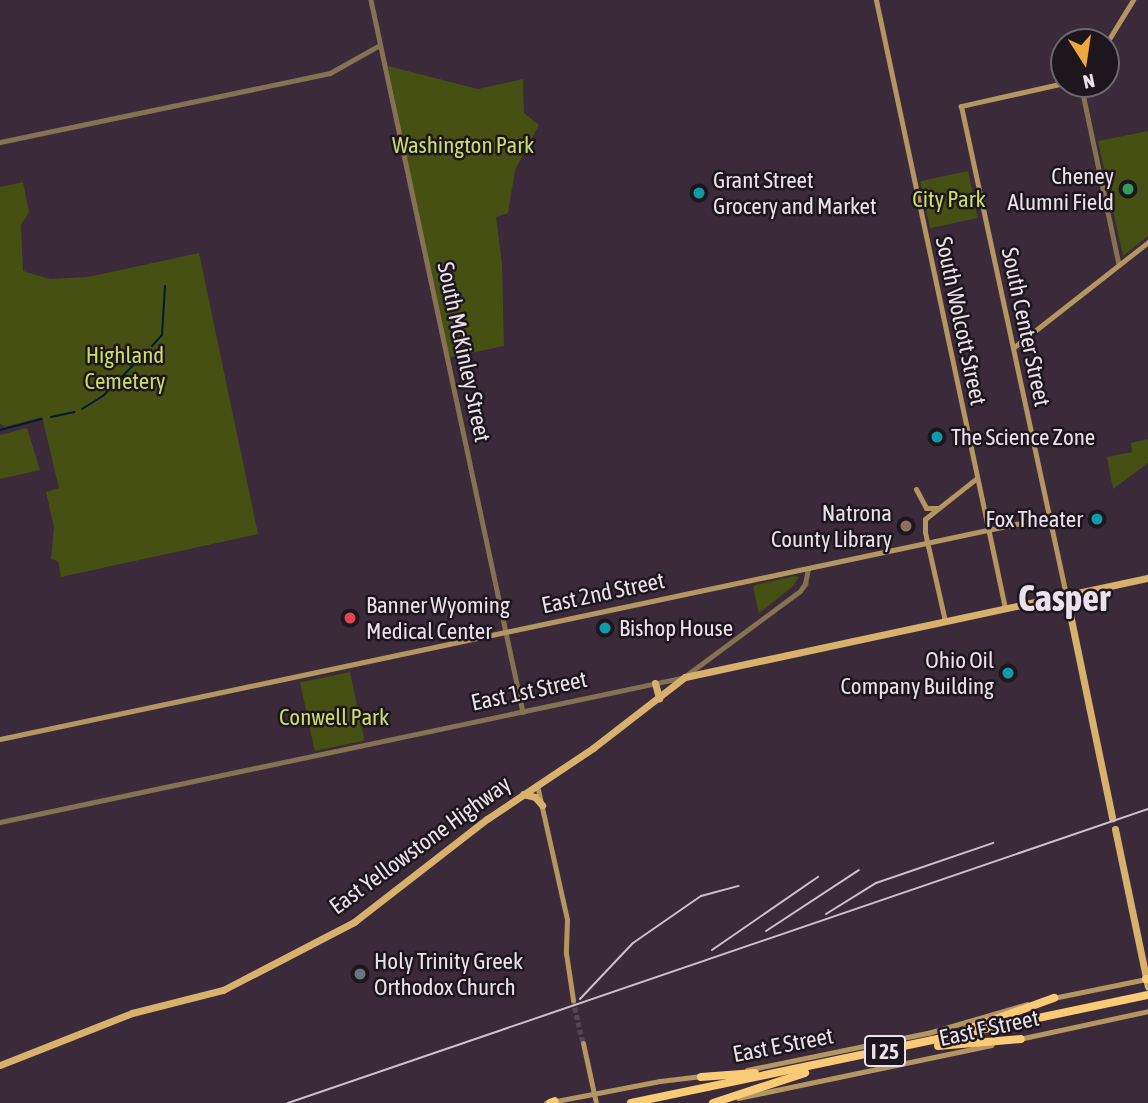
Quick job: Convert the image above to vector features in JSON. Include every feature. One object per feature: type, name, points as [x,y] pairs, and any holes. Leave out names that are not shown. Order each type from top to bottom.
[{"type":"highway","points":[[937,1043],[1054,998]]},
{"type":"highway","name":"I 25","points":[[631,1103],[937,1043],[1143,999]]},
{"type":"highway","points":[[937,1043],[1021,1039]]},
{"type":"highway","points":[[701,1077],[804,1070]]},
{"type":"highway","points":[[714,1103],[804,1070]]},
{"type":"highway","name":"I 25","points":[[656,1103],[804,1070]]},
{"type":"main road","name":"South Wolcott Street","points":[[876,0],[1005,608]]},
{"type":"main road","points":[[1116,28],[1133,0]]},
{"type":"main road","name":"South Center Street","points":[[1050,86],[961,106],[1066,595]]},
{"type":"main road","points":[[1013,348],[1148,242]]},
{"type":"main road","points":[[945,621],[925,532],[926,516],[977,478]]},
{"type":"main road","points":[[916,489],[926,508],[940,508]]},
{"type":"main road","name":"East 2nd Street","points":[[0,739],[505,631],[989,532],[1049,517]]},
{"type":"main road","name":"East 1st Street","points":[[685,677],[1148,578]]},
{"type":"main road","points":[[1066,595],[1112,818]]},
{"type":"main road","name":"East Yellowstone Highway","points":[[0,1065],[132,1013],[199,998],[232,985],[354,922],[522,794],[593,748],[685,677]]},
{"type":"main road","points":[[655,683],[659,698]]},
{"type":"main road","points":[[537,785],[567,919],[565,953],[573,1000]]},
{"type":"main road","points":[[522,794],[535,797],[542,805]]},
{"type":"main road","points":[[1115,829],[1147,982]]},
{"type":"main road","name":"East E Street","points":[[550,1102],[767,1067],[915,1036],[1054,998],[1147,982]]},
{"type":"main road","name":"East F Street","points":[[714,1103],[1148,1012]]},
{"type":"main road","points":[[583,1044],[596,1103]]},
{"type":"street","name":"South McKinley Street","points":[[371,0],[523,712]]},
{"type":"street","points":[[364,54],[374,40],[376,30]]},
{"type":"street","points":[[0,142],[330,74],[380,45]]},
{"type":"street","points":[[1084,98],[1119,265]]},
{"type":"street","name":"East Yellowstone Highway","points":[[685,677],[800,591],[805,584],[808,569]]},
{"type":"street","name":"East 1st Street","points":[[0,822],[685,677]]},
{"type":"green space","name":"Washington Park","points":[[388,66],[478,89],[523,79],[524,113],[539,125],[515,170],[508,213],[496,217],[502,264],[504,346],[447,358]]},
{"type":"green space","name":"Cheney Alumni Field","points":[[1148,131],[1148,236],[1123,256],[1098,141]]},
{"type":"green space","name":"City Park","points":[[968,171],[978,218],[930,228],[920,181]]},
{"type":"green space","name":"Highland Cemetery","points":[[23,182],[29,212],[21,225],[23,271],[50,279],[88,277],[199,253],[258,534],[61,577],[58,561],[51,559],[54,527],[46,492],[59,488],[42,417],[5,427],[0,424],[0,187]]},
{"type":"green space","points":[[27,428],[40,470],[0,479],[0,435]]},
{"type":"green space","points":[[1148,439],[1148,463],[1113,489],[1107,457],[1132,452],[1131,443]]},
{"type":"green space","points":[[799,577],[792,587],[759,613],[753,587]]},
{"type":"green space","name":"Conwell Park","points":[[350,672],[365,740],[315,751],[300,683]]},
{"type":"waterway","points":[[152,346],[162,335],[165,286]]},
{"type":"waterway","points":[[82,409],[103,396],[147,351]]},
{"type":"waterway","points":[[51,417],[74,412]]},
{"type":"waterway","points":[[0,430],[42,419]]},
{"type":"tunnel","points":[[573,1000],[583,1043]]},
{"type":"railway","points":[[288,1103],[1148,809]]},
{"type":"railway","points":[[826,914],[876,883],[993,843]]},
{"type":"railway","points":[[766,931],[859,870]]},
{"type":"railway","points":[[712,950],[818,877]]},
{"type":"railway","points":[[580,999],[633,943],[701,896],[739,886]]},
{"type":"place","name":"Cheney Alumni Field","points":[[1128,189]]},
{"type":"place","name":"Grant Street Grocery and Market","points":[[699,193]]},
{"type":"place","name":"The Science Zone","points":[[937,437]]},
{"type":"place","name":"Fox Theater","points":[[1097,519]]},
{"type":"place","name":"Natrona County Library","points":[[906,526]]},
{"type":"place","name":"Banner Wyoming Medical Center","points":[[350,618]]},
{"type":"place","name":"Bishop House","points":[[605,628]]},
{"type":"place","name":"Ohio Oil Company Building","points":[[1008,673]]},
{"type":"place","name":"Holy Trinity Greek Orthodox Church","points":[[360,974]]},
{"type":"district","name":"Casper","points":[[1064,598]]}]
